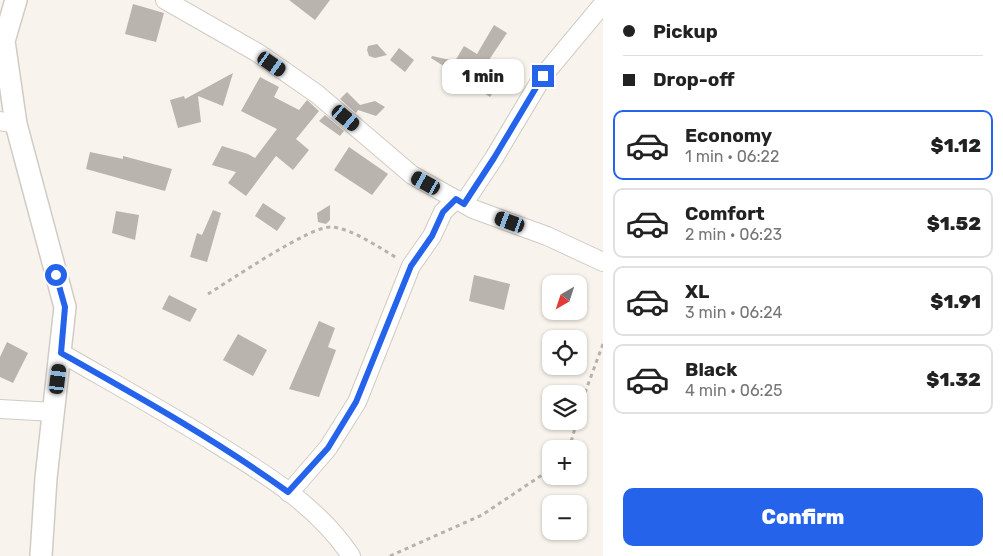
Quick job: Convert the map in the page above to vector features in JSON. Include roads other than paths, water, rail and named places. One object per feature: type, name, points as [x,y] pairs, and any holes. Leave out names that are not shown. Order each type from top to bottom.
[{"type":"street","points":[[16,0],[4,41],[8,123],[65,307],[46,478],[41,556]]},
{"type":"street","points":[[165,0],[258,54],[317,94],[412,175],[460,201],[547,236],[603,262]]},
{"type":"street","points":[[288,492],[328,448],[356,402],[411,266],[432,236],[443,212],[460,201],[494,158],[543,76],[603,4],[600,0]]},
{"type":"street","points":[[61,353],[158,408],[247,462],[305,504],[340,539],[350,556]]},
{"type":"street","points":[[0,409],[54,412]]}]
